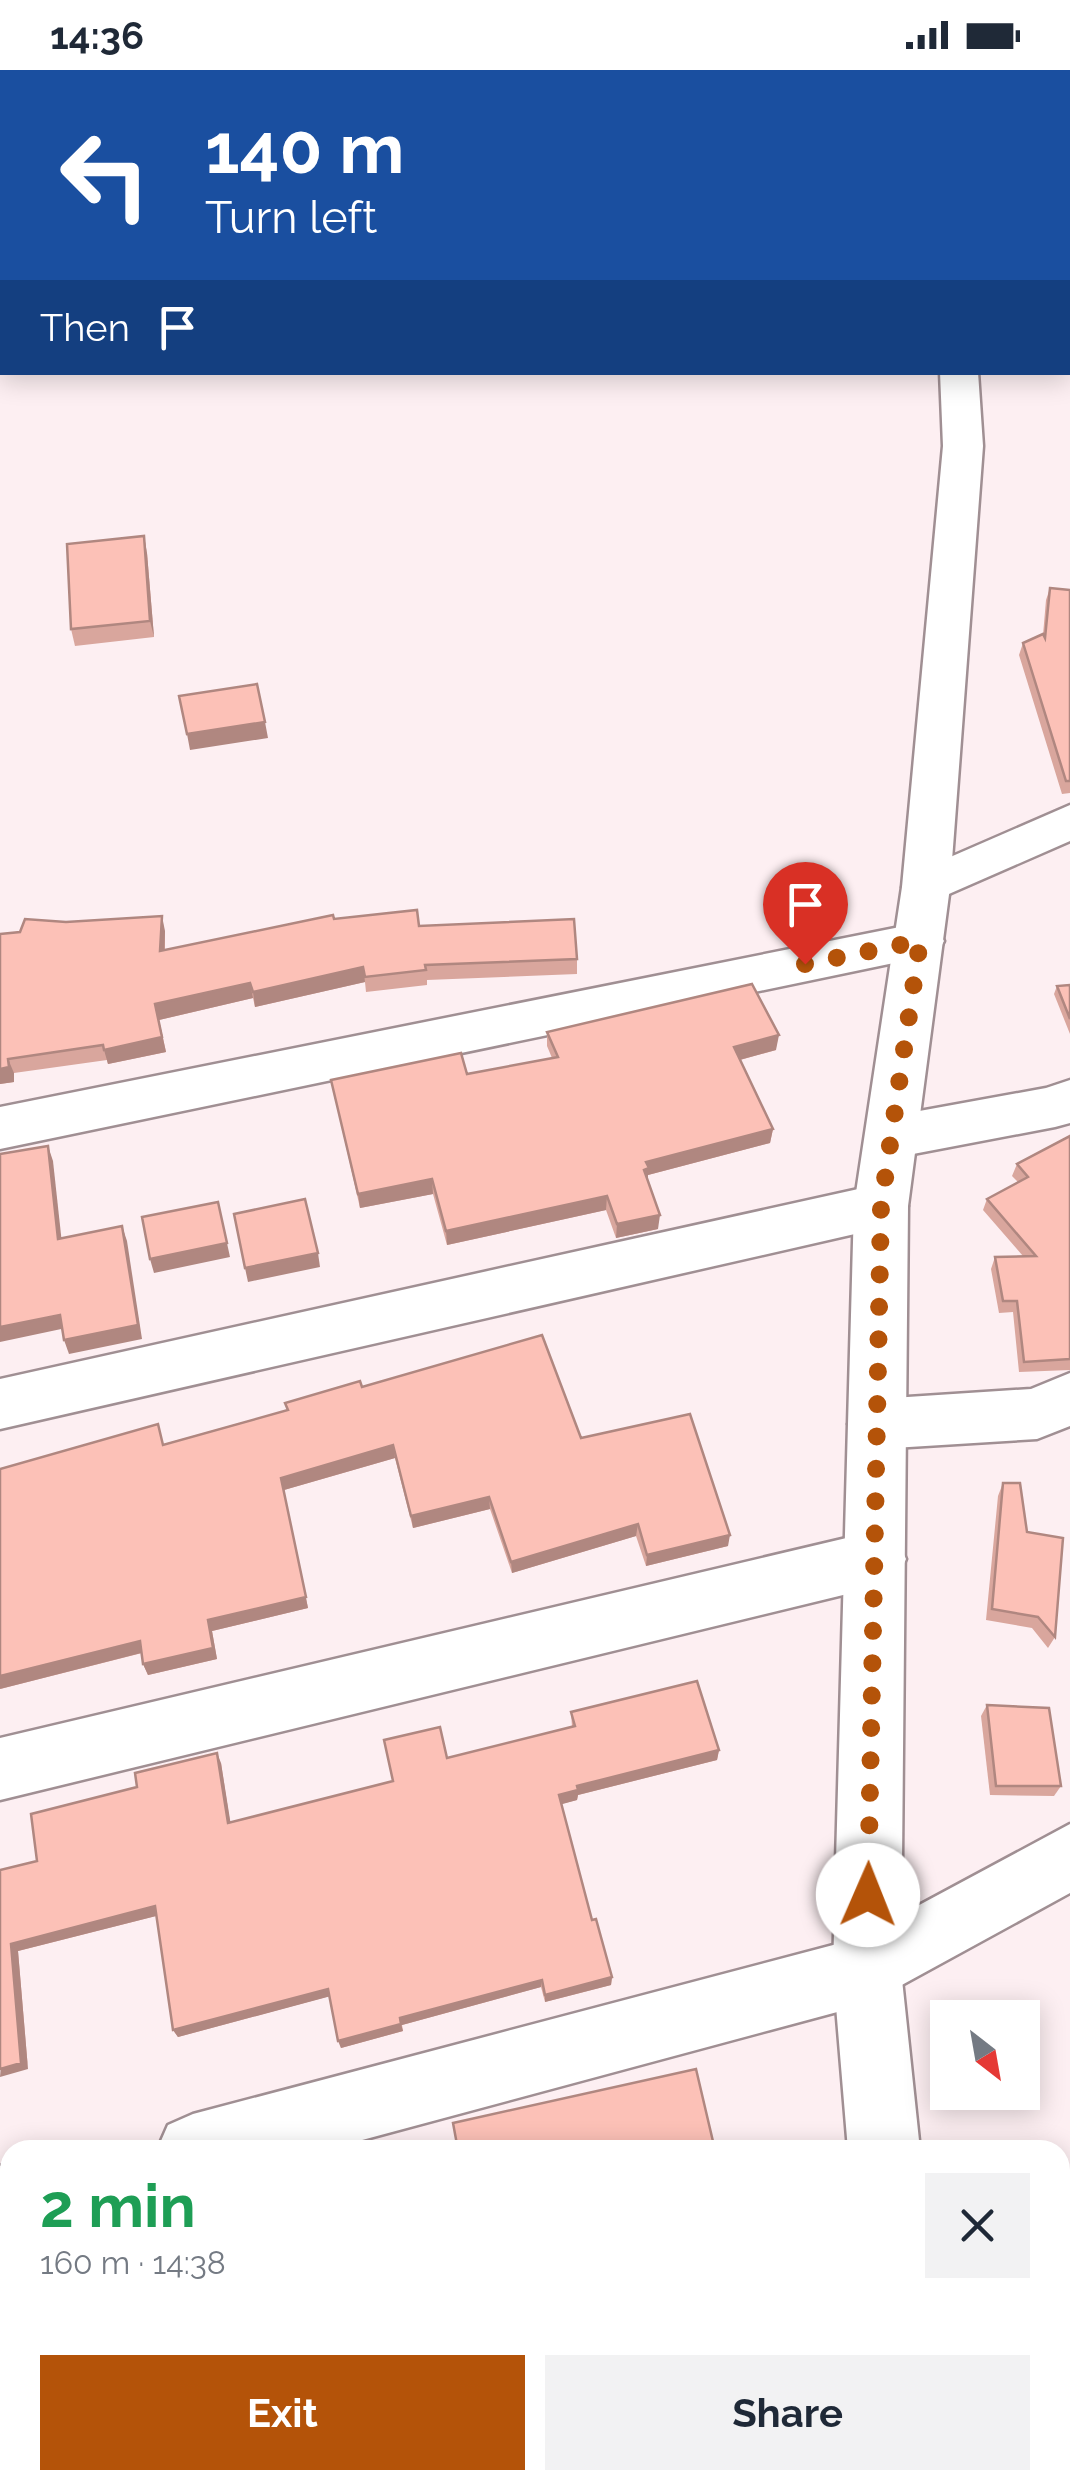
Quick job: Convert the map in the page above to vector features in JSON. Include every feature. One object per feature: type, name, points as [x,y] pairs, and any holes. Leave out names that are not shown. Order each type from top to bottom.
[{"type":"street","points":[[883,2140],[866,1970],[881,1206],[926,887],[963,446],[960,375]]},
{"type":"street","points":[[926,887],[1070,822]]},
{"type":"street","points":[[0,1128],[920,941]]},
{"type":"street","points":[[892,1138],[1055,1107],[1070,1100]]},
{"type":"street","points":[[0,1404],[881,1206]]},
{"type":"street","points":[[877,1424],[1037,1414],[1070,1398]]},
{"type":"street","points":[[0,1769],[876,1559]]},
{"type":"street","points":[[230,2140],[866,1970],[1070,1857]]},
{"type":"building","points":[[144,536],[150,621],[71,629],[67,544]]},
{"type":"building","points":[[1050,588],[1070,590],[1070,781],[1066,781],[1023,643],[1043,634],[1045,638]]},
{"type":"building","points":[[257,684],[265,722],[187,734],[179,696]]},
{"type":"building","points":[[417,910],[419,926],[574,919],[577,959],[425,965],[426,970],[365,977],[363,967],[253,992],[250,983],[155,1004],[162,1037],[104,1050],[103,1045],[8,1059],[9,1067],[0,1069],[0,934],[20,932],[25,919],[66,922],[162,916],[160,951],[333,915],[334,919]]},
{"type":"building","points":[[752,984],[779,1035],[734,1047],[773,1129],[646,1162],[649,1168],[644,1170],[660,1215],[617,1224],[607,1196],[446,1231],[432,1179],[358,1194],[331,1080],[461,1053],[467,1074],[558,1057],[547,1032]]},
{"type":"building","points":[[1070,985],[1070,1019],[1057,986]]},
{"type":"building","points":[[1070,1136],[1070,1359],[1024,1362],[1017,1301],[1003,1301],[995,1257],[1036,1256],[987,1199],[1028,1177],[1017,1164]]},
{"type":"building","points":[[48,1146],[58,1239],[122,1226],[138,1325],[64,1340],[60,1315],[0,1327],[0,1154]]},
{"type":"building","points":[[305,1199],[318,1253],[245,1268],[234,1214]]},
{"type":"building","points":[[218,1202],[227,1243],[150,1259],[142,1217]]},
{"type":"building","points":[[542,1335],[581,1438],[690,1414],[730,1535],[647,1555],[638,1524],[511,1562],[489,1497],[411,1516],[393,1445],[281,1478],[306,1597],[208,1620],[213,1648],[143,1664],[140,1641],[0,1676],[0,1469],[158,1424],[163,1445],[288,1410],[285,1403],[360,1381],[362,1387]]},
{"type":"building","points":[[1003,1483],[1020,1483],[1027,1532],[1063,1538],[1055,1637],[1038,1617],[992,1609]]},
{"type":"building","points":[[697,1681],[719,1750],[577,1786],[578,1790],[559,1795],[592,1920],[596,1919],[612,1977],[545,1995],[542,1980],[400,2018],[401,2024],[338,2041],[328,1989],[173,2030],[155,1906],[11,1944],[21,2063],[0,2069],[0,1870],[37,1861],[31,1814],[137,1787],[135,1773],[217,1753],[228,1823],[393,1781],[384,1740],[440,1727],[447,1758],[575,1726],[571,1712]]},
{"type":"building","points":[[987,1705],[1049,1708],[1061,1786],[996,1786]]},
{"type":"building","points":[[696,2069],[713,2140],[456,2140],[453,2123]]},
{"type":"route","points":[[805,964],[920,941],[881,1206],[868,1895]]}]
